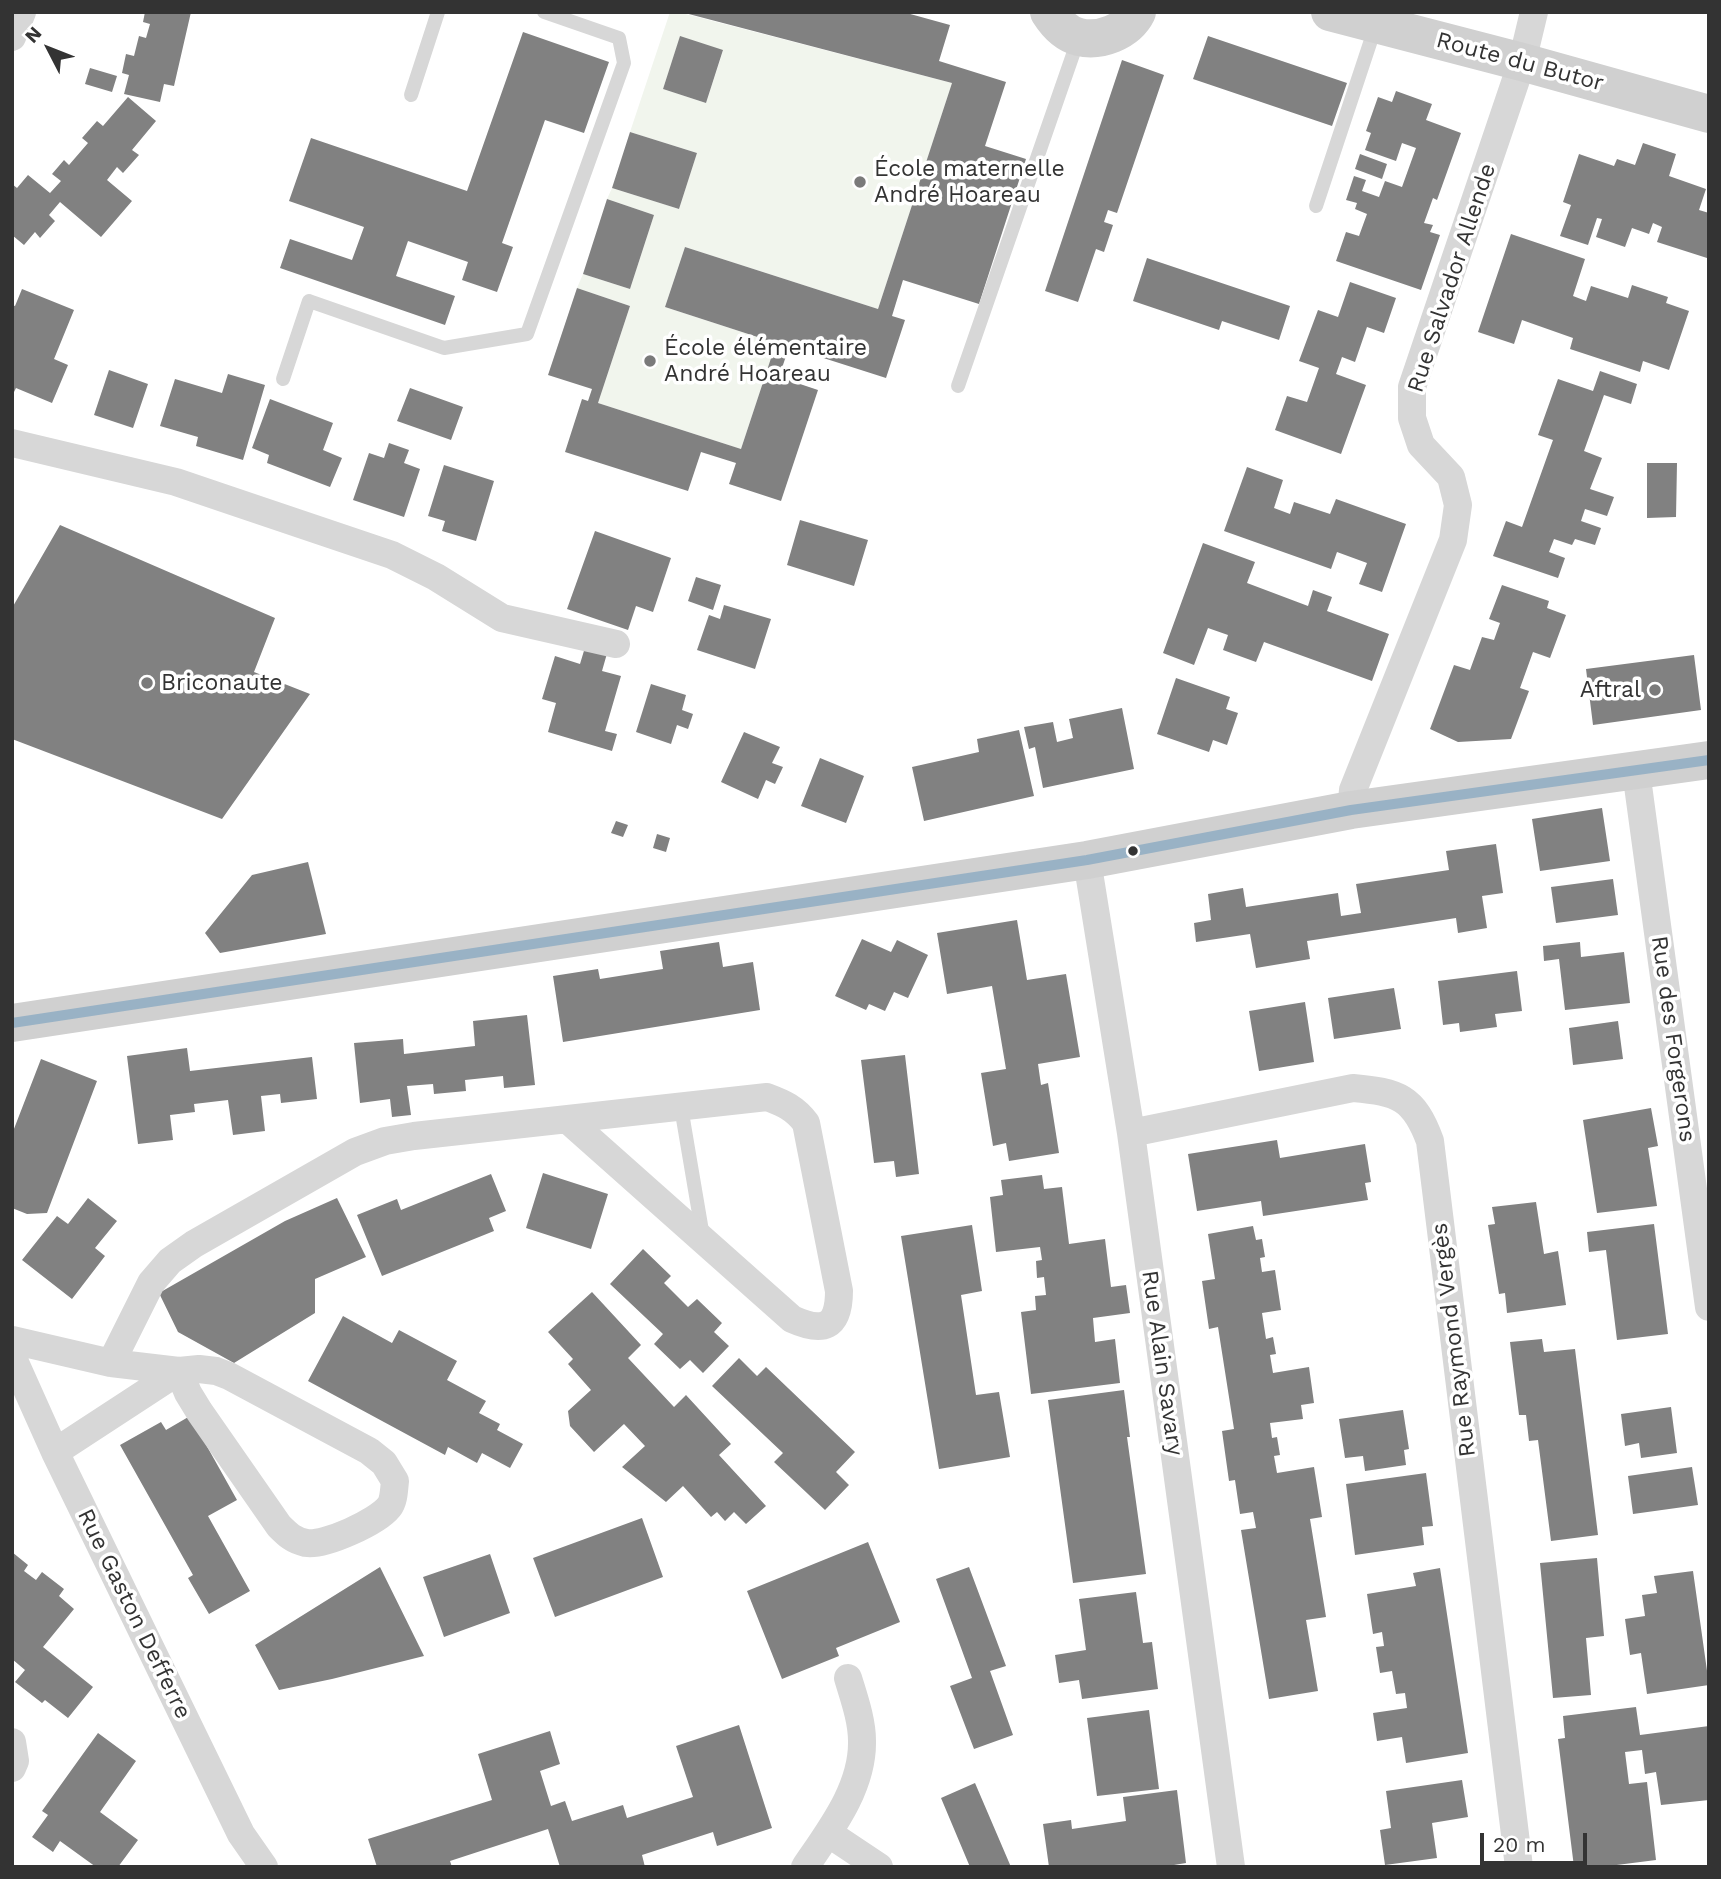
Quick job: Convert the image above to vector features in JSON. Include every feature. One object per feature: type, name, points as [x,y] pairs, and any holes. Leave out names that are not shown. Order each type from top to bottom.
[{"type":"street","points":[[12,37],[22,12]]},
{"type":"street","points":[[1049,12],[1059,26],[1079,37],[1108,37],[1132,22],[1137,12]]},
{"type":"street","name":"Route du Butor","points":[[1330,12],[1709,114]]},
{"type":"street","name":"Rue Salvador Allende","points":[[1351,810],[1353,790],[1453,540],[1458,505],[1451,477],[1421,445],[1412,418],[1412,387],[1522,62],[1534,12]]},
{"type":"street","points":[[12,443],[176,482],[392,555],[436,577],[502,618],[616,644]]},
{"type":"street","points":[[12,1023],[1087,860],[1351,810],[1709,760]]},
{"type":"street","name":"Rue des Forgerons","points":[[1636,771],[1701,1190],[1709,1307]]},
{"type":"street","name":"Rue Alain Savary","points":[[1087,860],[1131,1133],[1231,1867]]},
{"type":"street","name":"Rue Raymond Vergès","points":[[1131,1133],[1353,1088],[1383,1091],[1408,1102],[1422,1118],[1430,1141],[1518,1867]]},
{"type":"street","points":[[111,1363],[151,1283],[170,1261],[194,1244],[355,1152],[385,1141],[414,1136],[767,1097],[798,1112],[806,1123],[839,1292],[839,1306],[829,1325],[822,1328],[792,1319],[568,1121]]},
{"type":"street","points":[[12,1339],[111,1363],[179,1371],[199,1369],[229,1376],[369,1451],[384,1463],[396,1481],[391,1505],[377,1519],[323,1542],[308,1543],[291,1538],[199,1411],[179,1371]]},
{"type":"street","name":"Rue Gaston Defferre","points":[[12,1356],[55,1452],[241,1834],[264,1867]]},
{"type":"street","points":[[55,1452],[179,1371]]},
{"type":"street","points":[[805,1867],[828,1833],[858,1778],[862,1742],[848,1678]]},
{"type":"street","points":[[12,1742],[15,1761],[12,1768]]},
{"type":"street","points":[[828,1833],[879,1867]]},
{"type":"lane","points":[[411,95],[438,12]]},
{"type":"lane","points":[[283,379],[309,300],[444,348],[527,334],[624,63],[620,38],[544,12]]},
{"type":"lane","points":[[1316,206],[1377,23]]},
{"type":"lane","points":[[958,386],[1079,37]]},
{"type":"lane","points":[[681,1107],[704,1242]]},
{"type":"shaded area","points":[[670,12],[952,83],[878,309],[685,247],[665,307],[776,343],[741,449],[598,403],[630,306],[577,288],[583,274],[630,289],[654,215],[607,199],[612,188],[679,209],[697,153],[630,132]],"holes":[[[680,37],[723,51],[706,103],[663,89]]]},
{"type":"building","points":[[145,12],[191,12],[174,86],[164,84],[160,102],[124,94],[129,75],[122,73],[126,54],[134,56],[139,36],[146,38],[150,24],[143,22]]},
{"type":"building","points":[[681,12],[903,12],[950,25],[939,61],[1006,82],[985,146],[1026,159],[979,304],[903,280],[892,316],[905,320],[886,378],[789,347],[779,377],[818,390],[781,501],[729,484],[736,463],[701,452],[688,491],[565,452],[582,399],[588,401],[592,389],[548,375],[577,288],[630,306],[598,403],[741,449],[776,343],[665,307],[685,247],[878,309],[952,83]]},
{"type":"building","points":[[523,32],[609,62],[584,133],[545,120],[502,243],[513,247],[497,292],[462,280],[468,262],[408,241],[396,276],[455,296],[445,325],[280,268],[290,239],[352,260],[364,227],[289,201],[311,138],[467,191]]},
{"type":"building","points":[[680,36],[723,50],[706,103],[663,89]]},
{"type":"building","points":[[1208,36],[1347,83],[1332,126],[1193,79]]},
{"type":"building","points":[[1122,60],[1164,75],[1117,213],[1108,210],[1104,222],[1113,225],[1104,252],[1096,249],[1078,302],[1045,291]]},
{"type":"building","points":[[90,68],[117,76],[112,92],[85,84]]},
{"type":"building","points":[[1396,91],[1432,104],[1426,120],[1461,133],[1437,200],[1433,198],[1424,223],[1433,225],[1430,232],[1440,235],[1421,290],[1336,261],[1346,232],[1359,236],[1367,214],[1355,209],[1357,203],[1346,200],[1354,176],[1366,180],[1362,191],[1379,197],[1385,181],[1402,187],[1416,148],[1402,143],[1396,161],[1365,150],[1371,133],[1366,131],[1378,97],[1392,102]]},
{"type":"building","points":[[128,97],[156,121],[132,150],[139,155],[123,173],[117,167],[107,180],[132,201],[101,237],[60,202],[49,215],[55,221],[40,238],[35,232],[24,245],[12,235],[12,184],[17,188],[28,175],[50,193],[61,181],[52,174],[64,160],[69,165],[88,143],[82,138],[97,121],[103,126]]},
{"type":"building","points":[[630,132],[697,153],[679,209],[612,188]]},
{"type":"building","points":[[1643,143],[1676,154],[1669,176],[1706,189],[1699,210],[1709,213],[1707,258],[1657,242],[1662,227],[1653,223],[1649,234],[1632,228],[1625,247],[1596,237],[1602,219],[1597,218],[1588,245],[1560,236],[1571,205],[1563,202],[1579,154],[1614,166],[1617,159],[1635,165]]},
{"type":"building","points":[[1360,154],[1387,164],[1382,179],[1355,169]]},
{"type":"building","points":[[607,199],[654,215],[630,289],[583,274]]},
{"type":"building","points":[[1511,234],[1585,259],[1573,296],[1586,301],[1591,286],[1628,298],[1632,285],[1668,297],[1666,303],[1689,311],[1669,370],[1643,361],[1640,372],[1570,349],[1573,338],[1522,320],[1514,344],[1478,332]]},
{"type":"building","points":[[1147,258],[1290,306],[1279,340],[1222,321],[1219,330],[1133,301]]},
{"type":"building","points":[[1350,282],[1396,298],[1384,333],[1367,327],[1355,362],[1342,357],[1336,374],[1366,385],[1341,454],[1275,430],[1287,396],[1307,402],[1319,368],[1299,361],[1318,310],[1338,317]]},
{"type":"building","points":[[22,289],[74,310],[54,359],[68,365],[52,403],[16,388],[12,396],[12,305],[15,306]]},
{"type":"building","points":[[109,370],[148,384],[133,428],[94,415]]},
{"type":"building","points":[[1600,371],[1637,384],[1631,404],[1604,395],[1584,451],[1602,458],[1590,489],[1614,497],[1607,516],[1585,509],[1581,521],[1601,528],[1595,545],[1575,539],[1572,545],[1554,539],[1549,552],[1565,558],[1558,578],[1493,556],[1506,521],[1522,527],[1553,440],[1538,435],[1558,379],[1593,391]]},
{"type":"building","points":[[228,374],[265,385],[243,460],[196,446],[198,437],[160,426],[175,379],[222,393]]},
{"type":"building","points":[[410,388],[463,407],[451,440],[397,421]]},
{"type":"building","points":[[270,399],[333,423],[323,450],[342,458],[330,487],[267,463],[269,455],[252,448]]},
{"type":"building","points":[[389,443],[409,450],[404,463],[420,469],[404,517],[353,500],[369,453],[384,458]]},
{"type":"building","points":[[1647,463],[1677,463],[1676,517],[1647,518]]},
{"type":"building","points":[[444,465],[494,481],[476,541],[442,531],[445,521],[428,516]]},
{"type":"building","points":[[1247,467],[1283,480],[1274,508],[1290,514],[1294,502],[1330,514],[1336,499],[1406,524],[1382,592],[1359,584],[1367,563],[1337,552],[1331,569],[1224,531]]},
{"type":"building","points":[[800,520],[868,540],[854,586],[787,565]]},
{"type":"building","name":"Briconaute","points":[[60,525],[275,618],[254,672],[310,694],[222,819],[12,739],[12,608]]},
{"type":"building","points":[[595,531],[671,558],[653,612],[636,606],[628,630],[567,609]]},
{"type":"building","points":[[1203,543],[1255,562],[1247,583],[1308,606],[1313,590],[1332,597],[1327,611],[1389,634],[1372,681],[1264,642],[1256,662],[1223,650],[1228,635],[1208,628],[1194,665],[1163,653]]},
{"type":"building","points":[[696,577],[721,585],[713,610],[688,601]]},
{"type":"building","points":[[1502,585],[1549,601],[1547,608],[1566,615],[1550,658],[1533,652],[1520,688],[1529,691],[1511,739],[1458,742],[1430,729],[1454,665],[1470,670],[1482,637],[1494,640],[1500,623],[1489,619]]},
{"type":"building","points":[[724,605],[771,619],[755,669],[697,650],[709,615],[720,619]]},
{"type":"building","points":[[586,644],[608,650],[602,671],[621,676],[605,731],[617,734],[612,751],[548,732],[556,703],[542,699],[555,656],[580,664]]},
{"type":"building","points":[[1694,655],[1701,710],[1593,725],[1586,669]]},
{"type":"building","points":[[1176,678],[1230,697],[1226,709],[1238,713],[1227,745],[1213,740],[1209,752],[1157,734]]},
{"type":"building","points":[[651,684],[686,695],[682,710],[693,714],[688,729],[677,725],[671,744],[636,732]]},
{"type":"building","points":[[1122,708],[1134,769],[1043,788],[1035,747],[1029,749],[1024,727],[1053,722],[1057,742],[1073,738],[1069,719]]},
{"type":"building","points":[[1019,730],[1034,796],[924,821],[912,767],[979,752],[977,739]]},
{"type":"building","points":[[744,732],[780,747],[772,763],[783,767],[775,784],[766,780],[758,799],[721,782]]},
{"type":"building","points":[[820,758],[864,776],[846,823],[801,806]]},
{"type":"building","points":[[1602,808],[1610,861],[1540,871],[1532,819]]},
{"type":"building","points":[[616,821],[628,825],[623,837],[611,833]]},
{"type":"building","points":[[657,834],[670,838],[666,852],[653,848]]},
{"type":"building","points":[[1496,844],[1503,893],[1482,896],[1487,928],[1458,933],[1456,918],[1307,941],[1310,959],[1256,968],[1250,934],[1196,942],[1194,923],[1211,920],[1208,894],[1243,888],[1246,907],[1338,893],[1341,916],[1361,913],[1356,884],[1449,870],[1446,851]]},
{"type":"building","points":[[308,862],[326,934],[220,953],[205,933],[252,875]]},
{"type":"building","points":[[1613,879],[1618,915],[1556,923],[1551,887]]},
{"type":"building","points":[[1017,920],[1027,980],[1066,974],[1080,1057],[1038,1064],[1041,1085],[1048,1083],[1059,1153],[1009,1161],[1006,1143],[993,1146],[981,1073],[1006,1069],[992,986],[947,994],[937,933]]},
{"type":"building","points":[[862,939],[891,952],[897,940],[928,955],[908,998],[894,992],[885,1011],[869,1004],[866,1010],[835,996]]},
{"type":"building","points":[[719,942],[723,967],[753,962],[760,1010],[563,1042],[553,976],[598,969],[600,979],[663,969],[660,951]]},
{"type":"building","points":[[1580,942],[1581,957],[1624,952],[1630,1003],[1565,1010],[1559,959],[1544,961],[1543,946]]},
{"type":"building","points":[[1517,971],[1522,1011],[1495,1014],[1497,1027],[1460,1032],[1459,1023],[1443,1025],[1438,981]]},
{"type":"building","points":[[1394,988],[1401,1029],[1334,1039],[1328,998]]},
{"type":"building","points":[[1305,1002],[1314,1062],[1259,1071],[1249,1011]]},
{"type":"building","points":[[527,1015],[535,1085],[504,1088],[503,1076],[465,1080],[466,1091],[434,1094],[433,1084],[407,1086],[411,1115],[392,1117],[390,1099],[360,1103],[354,1043],[403,1039],[404,1054],[475,1046],[473,1021]]},
{"type":"building","points":[[1618,1021],[1623,1059],[1573,1065],[1569,1028]]},
{"type":"building","points":[[187,1048],[190,1071],[312,1057],[317,1099],[281,1103],[280,1094],[261,1096],[265,1131],[233,1135],[228,1100],[194,1104],[195,1112],[170,1115],[173,1140],[138,1144],[127,1056]]},
{"type":"building","points":[[905,1055],[919,1174],[896,1177],[894,1161],[874,1163],[861,1060]]},
{"type":"building","points":[[41,1059],[97,1081],[47,1213],[27,1214],[12,1208],[12,1134]]},
{"type":"building","points":[[1651,1108],[1658,1146],[1648,1148],[1657,1206],[1597,1213],[1583,1120]]},
{"type":"building","points":[[1277,1140],[1280,1158],[1365,1144],[1371,1182],[1365,1183],[1368,1200],[1263,1216],[1261,1201],[1197,1211],[1188,1154]]},
{"type":"building","points":[[543,1173],[608,1194],[591,1249],[526,1228]]},
{"type":"building","points":[[491,1174],[506,1211],[489,1218],[494,1231],[382,1276],[357,1215],[397,1199],[401,1210]]},
{"type":"building","points":[[1042,1175],[1044,1189],[1062,1187],[1069,1244],[1105,1239],[1111,1287],[1126,1285],[1130,1313],[1093,1318],[1095,1342],[1115,1339],[1120,1383],[1031,1394],[1021,1312],[1036,1310],[1035,1296],[1046,1295],[1044,1277],[1037,1278],[1036,1261],[1042,1260],[1040,1247],[996,1252],[990,1197],[1003,1195],[1001,1180]]},
{"type":"building","points":[[88,1198],[117,1221],[95,1248],[105,1256],[72,1299],[22,1260],[57,1216],[68,1224]]},
{"type":"building","points":[[337,1198],[366,1257],[315,1279],[315,1313],[234,1363],[178,1332],[159,1293],[285,1221]]},
{"type":"building","points":[[1536,1202],[1544,1254],[1558,1251],[1566,1305],[1507,1313],[1505,1293],[1499,1294],[1488,1225],[1495,1224],[1492,1207]]},
{"type":"building","points":[[1654,1224],[1668,1334],[1617,1340],[1606,1250],[1589,1252],[1587,1232]]},
{"type":"building","points":[[972,1225],[982,1291],[961,1295],[976,1395],[999,1392],[1010,1457],[939,1469],[901,1236]]},
{"type":"building","points":[[1253,1226],[1256,1240],[1262,1239],[1265,1257],[1260,1258],[1262,1272],[1275,1270],[1281,1310],[1262,1313],[1266,1339],[1273,1337],[1276,1354],[1270,1355],[1273,1373],[1309,1367],[1314,1403],[1301,1405],[1303,1419],[1270,1423],[1272,1438],[1277,1437],[1280,1455],[1274,1456],[1277,1473],[1314,1467],[1322,1517],[1310,1519],[1326,1617],[1306,1620],[1318,1691],[1269,1699],[1241,1530],[1256,1528],[1253,1512],[1240,1514],[1235,1480],[1229,1481],[1222,1431],[1234,1429],[1218,1327],[1209,1329],[1202,1281],[1215,1279],[1208,1234]]},
{"type":"building","points":[[643,1249],[671,1276],[664,1283],[688,1307],[697,1299],[722,1323],[714,1332],[729,1346],[703,1373],[690,1360],[680,1369],[654,1344],[663,1334],[610,1284]]},
{"type":"building","points":[[592,1292],[641,1345],[628,1358],[674,1407],[686,1395],[731,1444],[719,1455],[766,1506],[746,1524],[734,1512],[725,1521],[717,1512],[711,1517],[683,1486],[666,1502],[622,1467],[645,1446],[624,1424],[594,1452],[570,1426],[568,1411],[591,1390],[568,1364],[573,1359],[548,1332]]},
{"type":"building","points":[[343,1316],[392,1343],[399,1330],[457,1361],[447,1380],[486,1401],[479,1413],[500,1424],[497,1430],[523,1444],[510,1468],[482,1453],[477,1463],[448,1447],[445,1455],[308,1381]]},
{"type":"building","points":[[1542,1339],[1544,1352],[1575,1349],[1598,1535],[1551,1541],[1538,1440],[1529,1441],[1526,1415],[1519,1415],[1510,1342]]},
{"type":"building","points":[[739,1358],[757,1376],[766,1367],[855,1452],[836,1472],[849,1485],[825,1510],[774,1462],[783,1453],[712,1386]]},
{"type":"building","points":[[1124,1390],[1130,1437],[1127,1437],[1146,1574],[1073,1583],[1048,1400]]},
{"type":"building","points":[[1671,1407],[1677,1453],[1641,1458],[1639,1443],[1625,1446],[1621,1414]]},
{"type":"building","points":[[1403,1410],[1409,1449],[1404,1450],[1406,1465],[1365,1471],[1363,1456],[1345,1458],[1339,1419]]},
{"type":"building","points":[[190,1416],[237,1500],[208,1516],[250,1591],[209,1614],[188,1578],[193,1575],[120,1445],[161,1422],[166,1430]]},
{"type":"building","points":[[1692,1467],[1698,1505],[1633,1514],[1628,1476]]},
{"type":"building","points":[[1426,1473],[1433,1526],[1422,1527],[1424,1545],[1355,1555],[1346,1484]]},
{"type":"building","points":[[642,1518],[663,1577],[555,1617],[533,1558]]},
{"type":"building","points":[[868,1542],[900,1622],[836,1648],[839,1656],[782,1679],[747,1591]]},
{"type":"building","points":[[12,1552],[28,1565],[24,1571],[36,1580],[42,1572],[64,1589],[59,1596],[74,1609],[43,1647],[93,1687],[68,1718],[45,1700],[42,1703],[15,1682],[25,1670],[12,1659]]},
{"type":"building","points":[[490,1554],[510,1613],[444,1637],[423,1577]]},
{"type":"building","points":[[1597,1558],[1604,1636],[1586,1638],[1591,1695],[1553,1698],[1540,1563]]},
{"type":"building","points":[[380,1567],[424,1656],[279,1690],[255,1645]]},
{"type":"building","points":[[969,1567],[1006,1666],[990,1671],[1013,1735],[974,1749],[950,1686],[972,1678],[936,1579]]},
{"type":"building","points":[[1440,1568],[1468,1753],[1406,1763],[1402,1737],[1377,1741],[1373,1713],[1407,1708],[1405,1693],[1396,1694],[1392,1671],[1380,1673],[1376,1647],[1384,1646],[1382,1632],[1373,1634],[1367,1594],[1416,1586],[1413,1573]]},
{"type":"building","points":[[1693,1571],[1709,1685],[1647,1694],[1641,1653],[1630,1655],[1625,1619],[1645,1616],[1642,1595],[1657,1593],[1654,1576]]},
{"type":"building","points":[[1136,1592],[1143,1643],[1152,1642],[1158,1689],[1082,1699],[1079,1680],[1059,1683],[1055,1655],[1086,1650],[1079,1599]]},
{"type":"building","points":[[1636,1707],[1640,1735],[1709,1726],[1709,1800],[1661,1805],[1656,1772],[1645,1774],[1642,1750],[1625,1752],[1629,1784],[1647,1782],[1656,1860],[1601,1867],[1574,1867],[1558,1739],[1565,1738],[1563,1716]]},
{"type":"building","points":[[1149,1710],[1159,1789],[1097,1796],[1087,1718]]},
{"type":"building","points":[[739,1725],[772,1828],[717,1846],[713,1832],[642,1855],[645,1867],[560,1867],[548,1829],[450,1861],[452,1867],[377,1867],[368,1839],[492,1800],[478,1754],[550,1731],[560,1764],[540,1771],[551,1806],[565,1801],[572,1821],[623,1805],[627,1818],[693,1797],[676,1746]]},
{"type":"building","points":[[98,1733],[136,1761],[100,1812],[138,1840],[118,1867],[96,1867],[60,1841],[53,1852],[32,1837],[48,1815],[42,1811]]},
{"type":"building","points":[[1462,1780],[1468,1817],[1432,1823],[1437,1858],[1385,1865],[1380,1830],[1391,1828],[1386,1791]]},
{"type":"building","points":[[975,1783],[1011,1867],[970,1867],[941,1798]]},
{"type":"building","points":[[1177,1790],[1186,1863],[1162,1867],[1049,1867],[1043,1824],[1071,1820],[1072,1829],[1126,1821],[1123,1797]]},
{"type":"transit line","points":[[12,1023],[1087,860],[1351,810],[1709,760]]},
{"type":"place","name":"École maternelle André Hoareau","points":[[860,182]]},
{"type":"place","name":"École élémentaire André Hoareau","points":[[650,361]]},
{"type":"place","name":"Briconaute","points":[[147,683]]},
{"type":"place","name":"Aftral","points":[[1655,690]]}]
